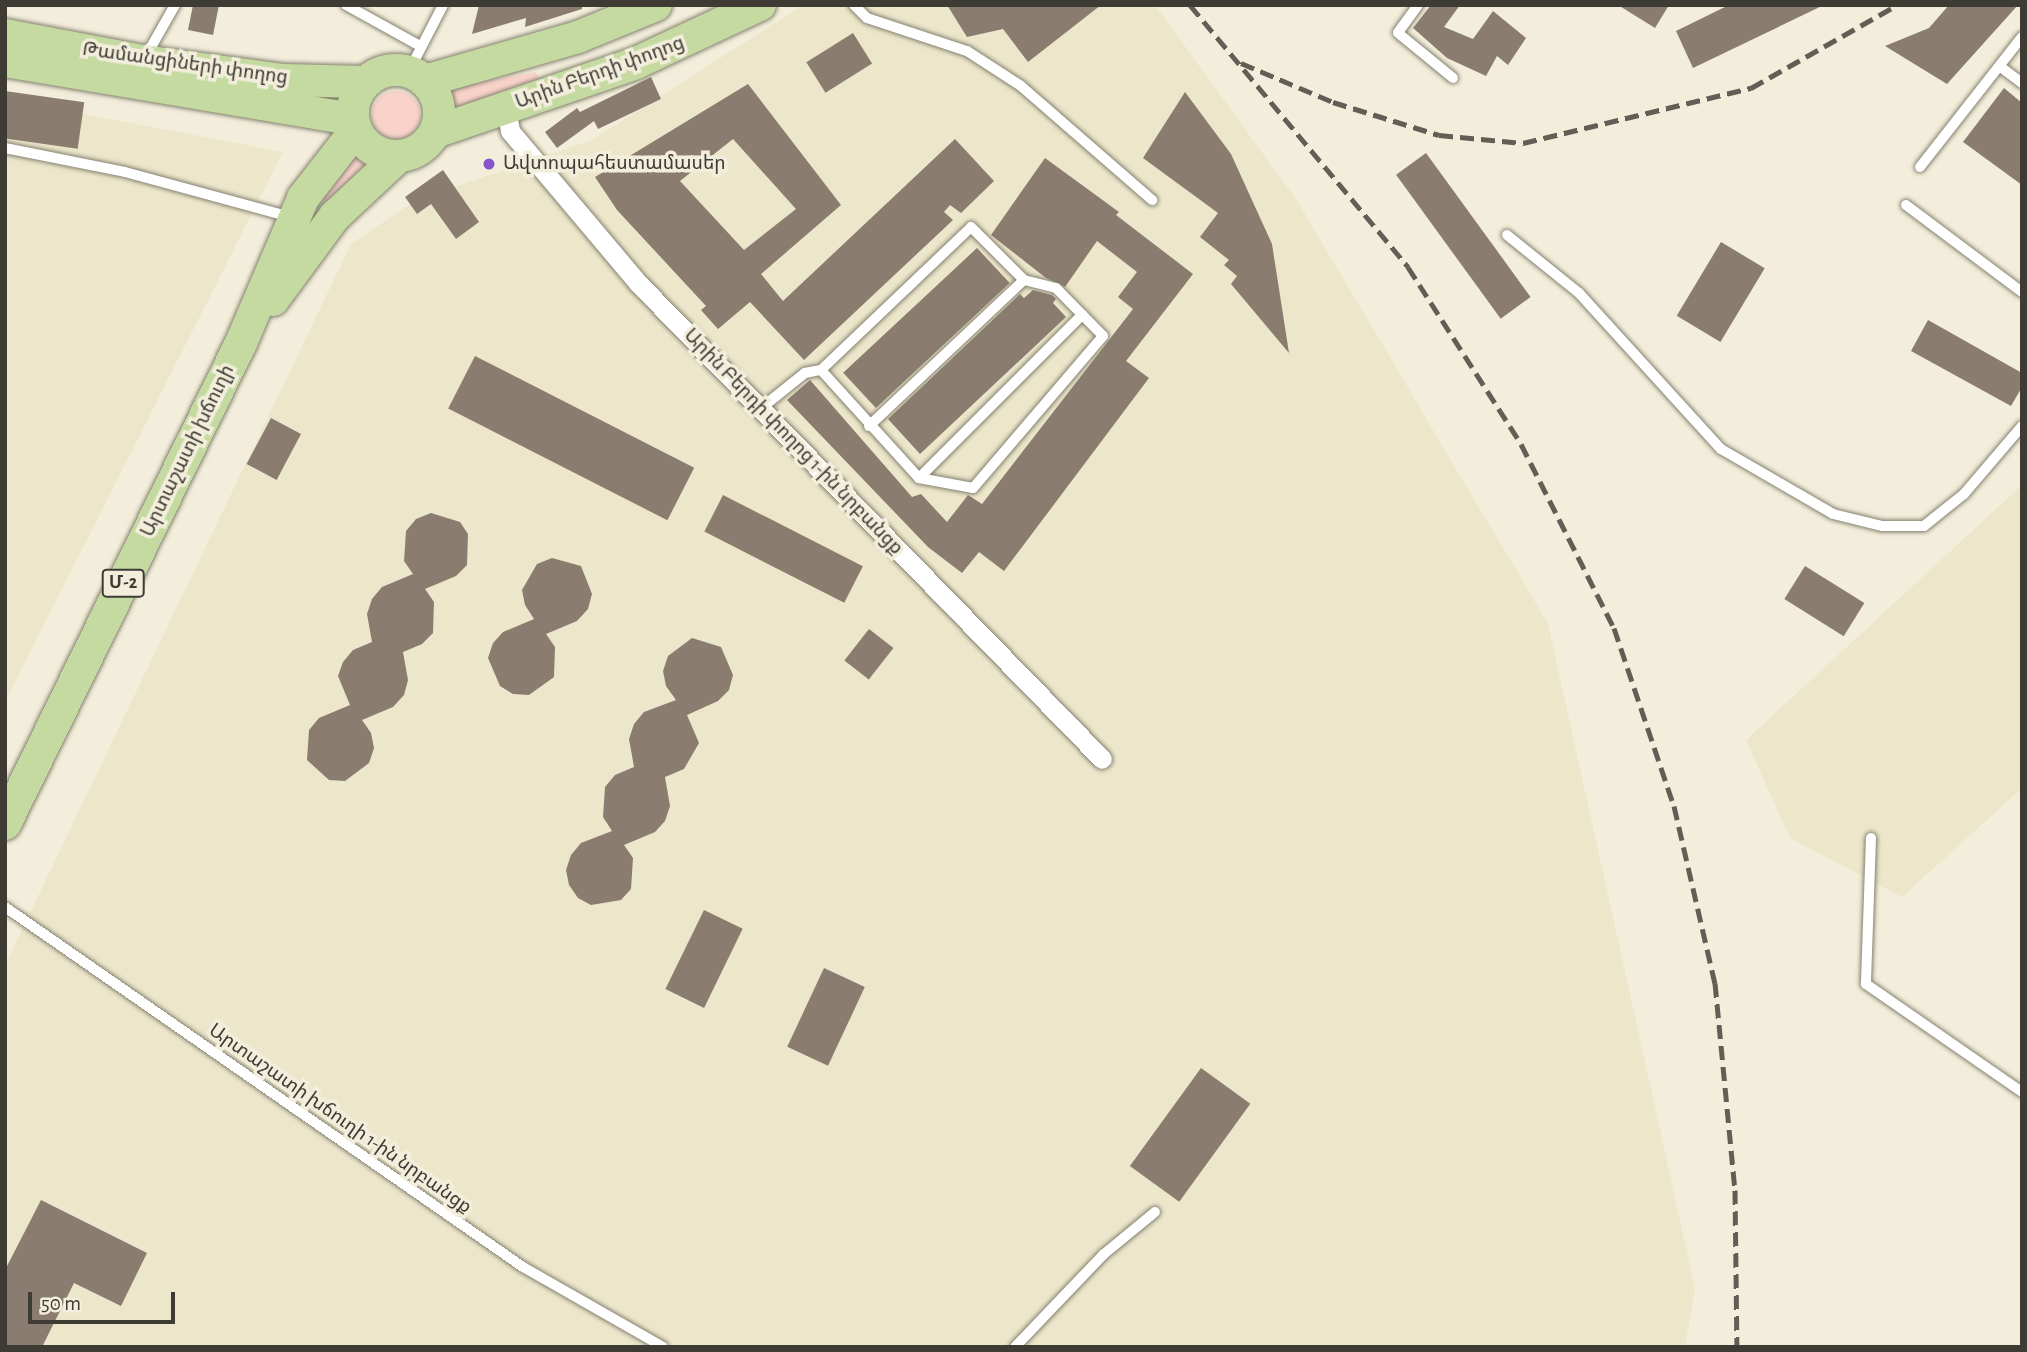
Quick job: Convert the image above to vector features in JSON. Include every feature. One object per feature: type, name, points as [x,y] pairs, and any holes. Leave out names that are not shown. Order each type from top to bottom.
[{"type":"main road","points":[[435,132],[438,103],[418,66],[578,37],[656,5]]},
{"type":"main road","name":"Արին Բերդի փողոց","points":[[435,132],[636,64],[760,5]]},
{"type":"main road","name":"Թամանցիների փողոց","points":[[5,35],[143,61],[284,80],[365,82],[388,70],[418,66]]},
{"type":"main road","name":"Թամանցիների փողոց","points":[[5,61],[354,125]]},
{"type":"main road","name":"Մ-2","points":[[354,125],[354,99],[365,82]]},
{"type":"main road","points":[[354,125],[373,150],[398,157]]},
{"type":"main road","name":"Արտաշատի խճուղի","points":[[5,824],[241,343],[303,198],[354,125]]},
{"type":"main road","name":"Մ-2","points":[[398,157],[419,150],[435,132]]},
{"type":"main road","name":"Արտաշատի խճուղի","points":[[241,343],[335,216],[398,157]]},
{"type":"street","name":"Արին Բերդի փողոց 1-ին նրբանցք","points":[[506,108],[510,131],[639,284],[1102,759]]},
{"type":"lane","points":[[143,61],[175,5]]},
{"type":"lane","points":[[346,5],[418,66],[443,5]]},
{"type":"lane","points":[[854,5],[867,18],[967,51],[1021,86],[1152,200]]},
{"type":"lane","points":[[1418,5],[1398,33],[1453,79]]},
{"type":"lane","points":[[1920,167],[2002,68],[2022,37]]},
{"type":"lane","points":[[2002,68],[2022,83]]},
{"type":"lane","points":[[5,148],[125,173],[295,218]]},
{"type":"lane","points":[[1906,205],[2022,292]]},
{"type":"lane","points":[[760,409],[805,373],[821,370],[971,227],[1024,280],[1056,288],[1103,337],[973,488],[919,478],[821,370]]},
{"type":"lane","points":[[1507,236],[1579,293],[1721,449],[1833,514],[1882,526],[1924,526],[1964,494],[2022,426]]},
{"type":"lane","points":[[869,426],[1024,280]]},
{"type":"lane","points":[[919,478],[1082,314]]},
{"type":"lane","points":[[1871,838],[1866,984],[2022,1092]]},
{"type":"lane","name":"Արտաշատի խճուղի 1-ին նրբանցք","points":[[5,907],[523,1267],[663,1347]]},
{"type":"lane","points":[[1015,1347],[1104,1254],[1155,1212]]},
{"type":"shaded area","points":[[803,5],[1155,5],[1298,202],[1548,624],[1695,1288],[1685,1347],[5,1347],[5,965],[351,244],[416,200],[592,140]]},
{"type":"shaded area","points":[[536,72],[539,81],[456,115],[449,88]]},
{"type":"shaded area","points":[[396,91],[413,98],[420,115],[413,132],[396,139],[379,132],[372,115],[379,98]]},
{"type":"shaded area","points":[[5,99],[283,152],[5,702]]},
{"type":"shaded area","points":[[349,151],[372,167],[334,205],[317,196]]},
{"type":"shaded area","points":[[2022,485],[2022,788],[1902,897],[1790,838],[1746,740]]},
{"type":"building","points":[[193,5],[219,5],[213,35],[188,30]]},
{"type":"building","points":[[479,5],[582,5],[582,9],[525,27],[526,18],[472,34]]},
{"type":"building","points":[[947,5],[1101,5],[1028,62],[1003,29],[967,37]]},
{"type":"building","points":[[1431,5],[1460,5],[1444,27],[1473,39],[1493,11],[1526,38],[1508,65],[1497,56],[1486,76],[1447,58],[1413,28]]},
{"type":"building","points":[[1618,5],[1669,5],[1655,28]]},
{"type":"building","points":[[1729,5],[1824,5],[1693,68],[1676,31]]},
{"type":"building","points":[[1949,5],[2018,5],[1947,84],[1885,46],[1929,28]]},
{"type":"building","points":[[853,33],[872,64],[825,93],[806,62]]},
{"type":"building","points":[[651,77],[661,99],[598,129],[594,121],[557,148],[545,132],[577,108],[580,112]]},
{"type":"building","points":[[748,84],[841,205],[761,274],[783,301],[955,139],[994,181],[961,213],[950,205],[944,212],[953,220],[804,360],[750,302],[718,329],[701,310],[706,306],[617,210],[595,177]],"holes":[[[733,139],[796,209],[744,250],[680,181]]]},
{"type":"building","points":[[2004,88],[2022,103],[2022,185],[1963,142]]},
{"type":"building","points":[[5,91],[84,102],[78,149],[5,138]]},
{"type":"building","points":[[1185,92],[1231,154],[1272,244],[1289,353],[1231,284],[1237,276],[1224,265],[1229,260],[1200,237],[1218,213],[1143,158]]},
{"type":"building","points":[[1426,153],[1531,297],[1501,319],[1396,175]]},
{"type":"building","points":[[1045,158],[1119,212],[1116,215],[1193,274],[1126,361],[1149,378],[1004,571],[979,552],[962,573],[928,547],[787,400],[810,380],[912,497],[921,494],[947,522],[968,495],[982,504],[1133,309],[1118,297],[1137,272],[1097,241],[1065,287],[1046,278],[991,235]]},
{"type":"building","points":[[443,170],[479,222],[456,239],[431,204],[417,214],[405,197]]},
{"type":"building","points":[[1721,242],[1765,268],[1720,342],[1677,316]]},
{"type":"building","points":[[977,248],[1010,283],[876,408],[843,373]]},
{"type":"building","points":[[1033,290],[1052,295],[1056,299],[1053,303],[1066,317],[920,454],[888,419],[1020,294],[1024,298]]},
{"type":"building","points":[[1928,320],[2022,373],[2022,387],[2011,406],[1911,351]]},
{"type":"building","points":[[475,356],[694,468],[667,520],[448,409]]},
{"type":"building","points":[[271,418],[301,434],[277,480],[247,464]]},
{"type":"building","points":[[723,495],[863,566],[844,603],[704,532]]},
{"type":"building","points":[[431,513],[460,522],[468,534],[467,565],[456,576],[425,589],[434,602],[433,633],[422,644],[403,652],[408,680],[404,695],[393,707],[362,720],[371,733],[374,748],[369,763],[345,781],[329,780],[307,760],[309,730],[319,718],[350,705],[338,676],[343,662],[353,650],[372,642],[367,614],[372,599],[382,587],[413,574],[404,561],[406,531],[416,519]]},
{"type":"building","points":[[552,558],[581,566],[592,594],[588,609],[577,621],[546,634],[555,647],[554,677],[529,695],[513,694],[500,686],[488,658],[493,643],[503,632],[534,619],[525,605],[522,590],[537,564]]},
{"type":"building","points":[[1805,566],[1864,603],[1844,636],[1784,599]]},
{"type":"building","points":[[869,629],[893,648],[869,680],[844,661]]},
{"type":"building","points":[[692,638],[721,647],[733,675],[729,690],[718,701],[687,715],[699,743],[684,769],[665,777],[670,806],[665,821],[655,832],[624,845],[633,858],[631,889],[621,900],[591,905],[578,898],[569,885],[566,870],[571,855],[581,843],[612,831],[603,817],[605,787],[615,775],[634,767],[629,739],[634,724],[644,712],[676,700],[666,686],[663,671],[668,656]]},
{"type":"building","points":[[704,910],[743,929],[704,1008],[665,989]]},
{"type":"building","points":[[824,968],[865,987],[828,1066],[787,1047]]},
{"type":"building","points":[[1201,1068],[1250,1104],[1179,1202],[1130,1166]]},
{"type":"building","points":[[41,1200],[147,1253],[121,1306],[74,1283],[42,1347],[5,1347],[5,1270]]},
{"type":"railway","points":[[1190,5],[1408,267],[1521,444],[1614,628],[1674,806],[1715,983],[1735,1190],[1737,1347]]},
{"type":"railway","points":[[1241,63],[1333,102],[1439,135],[1523,143],[1751,88],[1897,5]]},
{"type":"place","name":"Ավտոպահեստամասեր","points":[[489,164]]}]
